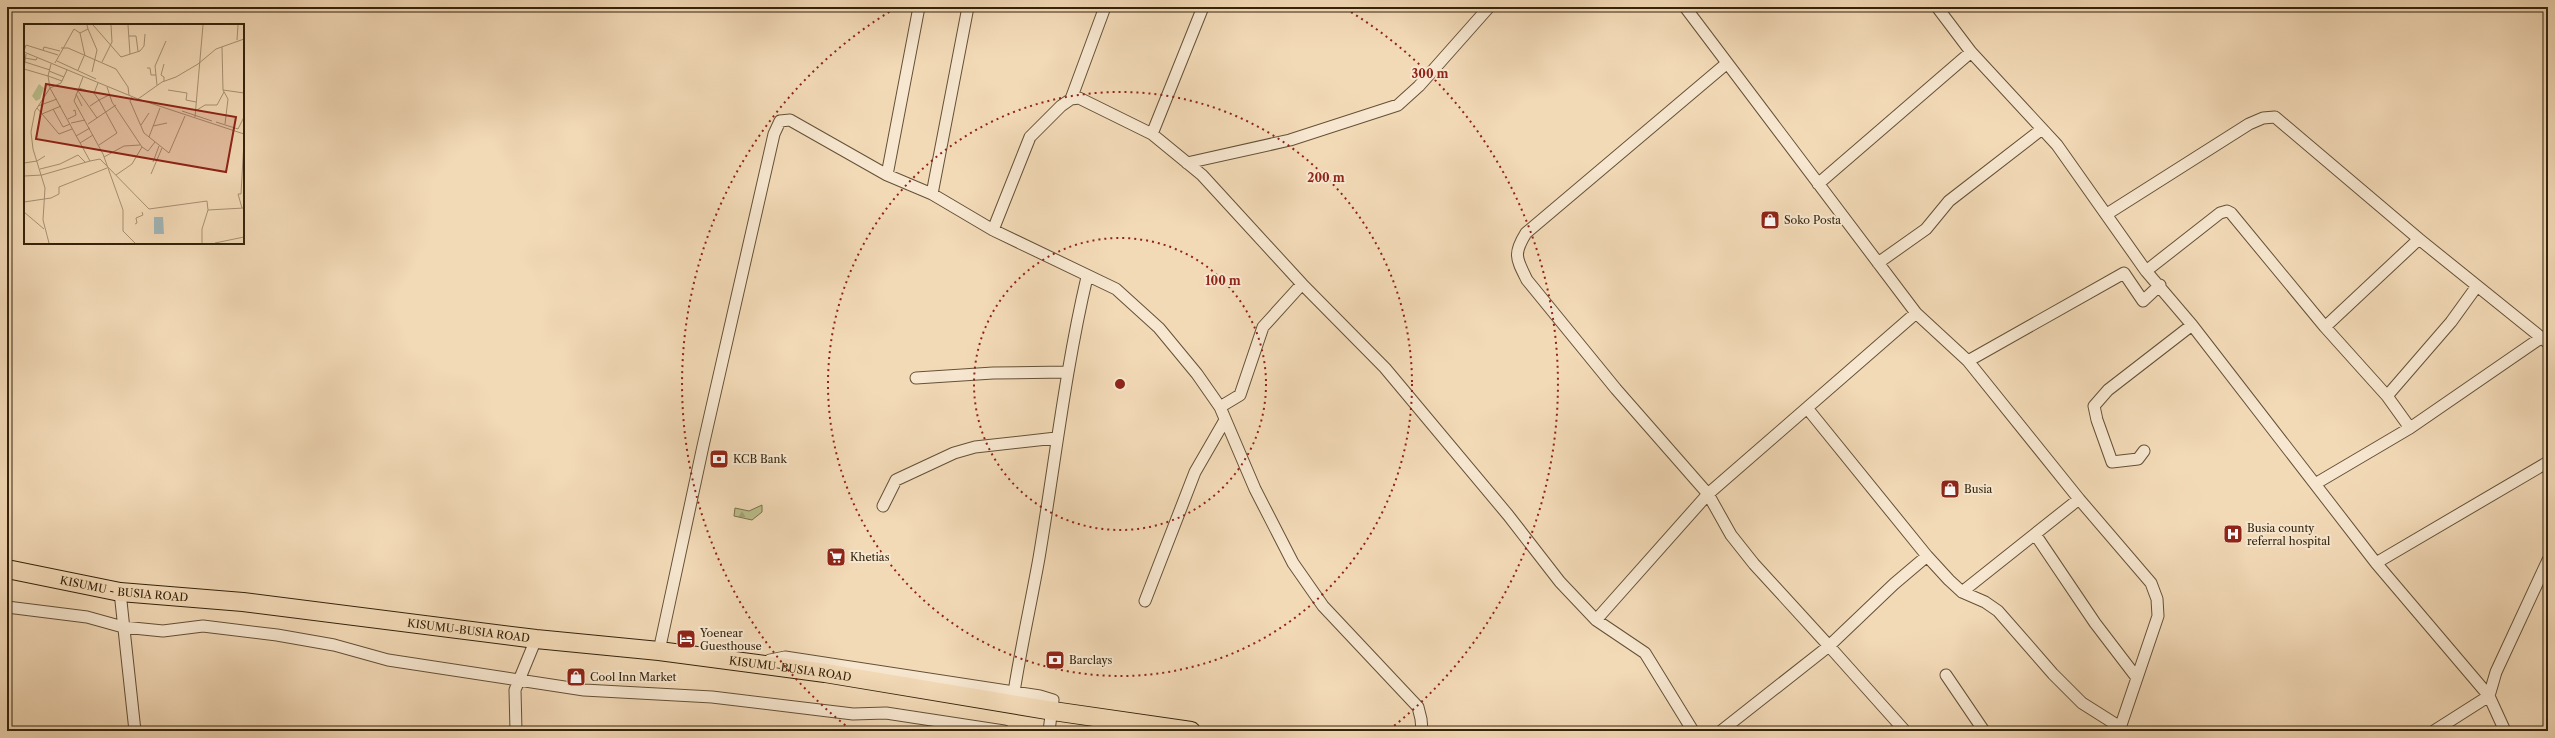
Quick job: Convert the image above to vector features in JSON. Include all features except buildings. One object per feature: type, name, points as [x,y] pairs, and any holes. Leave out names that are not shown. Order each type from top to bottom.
[{"type":"highway","name":"KISUMU - BUSIA ROAD","points":[[7,569],[120,592],[243,602]]},
{"type":"highway","name":"KISUMU-BUSIA ROAD","points":[[243,602],[536,639],[659,651],[866,679],[1053,711],[1191,731]]},
{"type":"street","points":[[887,175],[919,7]]},
{"type":"street","points":[[932,194],[968,7]]},
{"type":"street","points":[[993,230],[1030,137],[1045,120],[1071,99],[1105,7]]},
{"type":"street","points":[[1152,134],[1203,7]]},
{"type":"street","points":[[1187,163],[1290,140],[1398,105],[1419,86],[1489,7]]},
{"type":"street","points":[[1685,7],[1726,64],[1916,313],[1968,361],[2079,499],[2151,583],[2158,599],[2158,616],[2120,729],[2082,703],[2053,674],[1998,611],[1985,602],[1962,592],[1927,556],[1807,408]]},
{"type":"street","points":[[1937,7],[1971,52],[2057,145],[2146,271],[2160,285],[2192,325],[2376,563],[2489,696],[2505,731]]},
{"type":"street","points":[[1818,184],[1971,52]]},
{"type":"street","points":[[1726,64],[1526,233],[1516,249],[1518,262],[1527,280],[1616,389],[1708,494],[1731,534],[1750,558],[1905,731]]},
{"type":"street","points":[[1071,99],[1078,98],[1152,134],[1202,175],[1302,284],[1385,368],[1508,515],[1560,582],[1596,620],[1645,653],[1693,731]]},
{"type":"street","points":[[2107,214],[2249,124],[2263,118],[2275,117],[2419,239],[2545,340],[2410,428],[2315,484]]},
{"type":"street","points":[[659,651],[760,190],[774,134],[780,121],[790,120],[887,175],[932,194],[993,230],[1087,277],[1116,289],[1159,328],[1197,374],[1220,408],[1255,489],[1293,563],[1323,606],[1418,707],[1422,731]]},
{"type":"street","points":[[1878,263],[1926,229],[1949,201],[2042,129]]},
{"type":"street","points":[[2146,271],[2220,213],[2227,211],[2231,213],[2325,328],[2387,396],[2410,428]]},
{"type":"street","points":[[2325,328],[2419,239]]},
{"type":"street","points":[[1968,361],[2124,273],[2143,301],[2160,285]]},
{"type":"street","points":[[1014,692],[1024,629],[1039,558],[1067,372],[1087,277]]},
{"type":"street","points":[[1220,408],[1240,395],[1263,327],[1302,284]]},
{"type":"street","points":[[2387,396],[2451,322],[2477,286]]},
{"type":"street","points":[[1596,620],[1708,494],[1916,313]]},
{"type":"street","points":[[2144,451],[2138,459],[2112,462],[2094,406],[2108,390],[2192,325]]},
{"type":"street","points":[[916,378],[993,373],[1067,372]]},
{"type":"street","points":[[1145,601],[1195,472],[1225,420]]},
{"type":"street","points":[[883,506],[896,480],[954,453],[975,446],[1056,438]]},
{"type":"street","points":[[2376,563],[2548,462]]},
{"type":"street","points":[[1962,592],[2079,499]]},
{"type":"street","points":[[2035,534],[2095,623],[2137,678]]},
{"type":"street","points":[[1721,731],[1829,646],[1894,584],[1927,556]]},
{"type":"street","points":[[2434,731],[2489,696],[2496,672],[2548,560]]},
{"type":"street","points":[[120,592],[135,731]]},
{"type":"street","points":[[7,607],[87,617],[123,627],[163,631],[203,626],[277,635],[334,645],[388,660],[517,681],[621,693],[712,698],[853,714],[886,713],[1004,731]]},
{"type":"street","points":[[516,731],[515,690],[517,681],[536,639]]},
{"type":"street","points":[[768,666],[770,660],[785,657],[846,668],[1014,692],[1053,700],[1053,711],[1049,731]]},
{"type":"street","points":[[1946,675],[1984,731]]},
{"type":"green space","points":[[762,505],[762,512],[752,520],[734,516],[735,508],[749,511]]},
{"type":"place","name":"Soko Posta","points":[[1770,220]]},
{"type":"place","name":"KCB Bank","points":[[719,459]]},
{"type":"place","name":"Busia","points":[[1950,489]]},
{"type":"place","name":"Busia county referral hospital","points":[[2233,534]]},
{"type":"place","name":"Khetias","points":[[836,557]]},
{"type":"place","name":"Yoenear Guesthouse","points":[[686,639]]},
{"type":"place","name":"Barclays","points":[[1055,660]]},
{"type":"place","name":"Cool Inn Market","points":[[576,677]]}]
